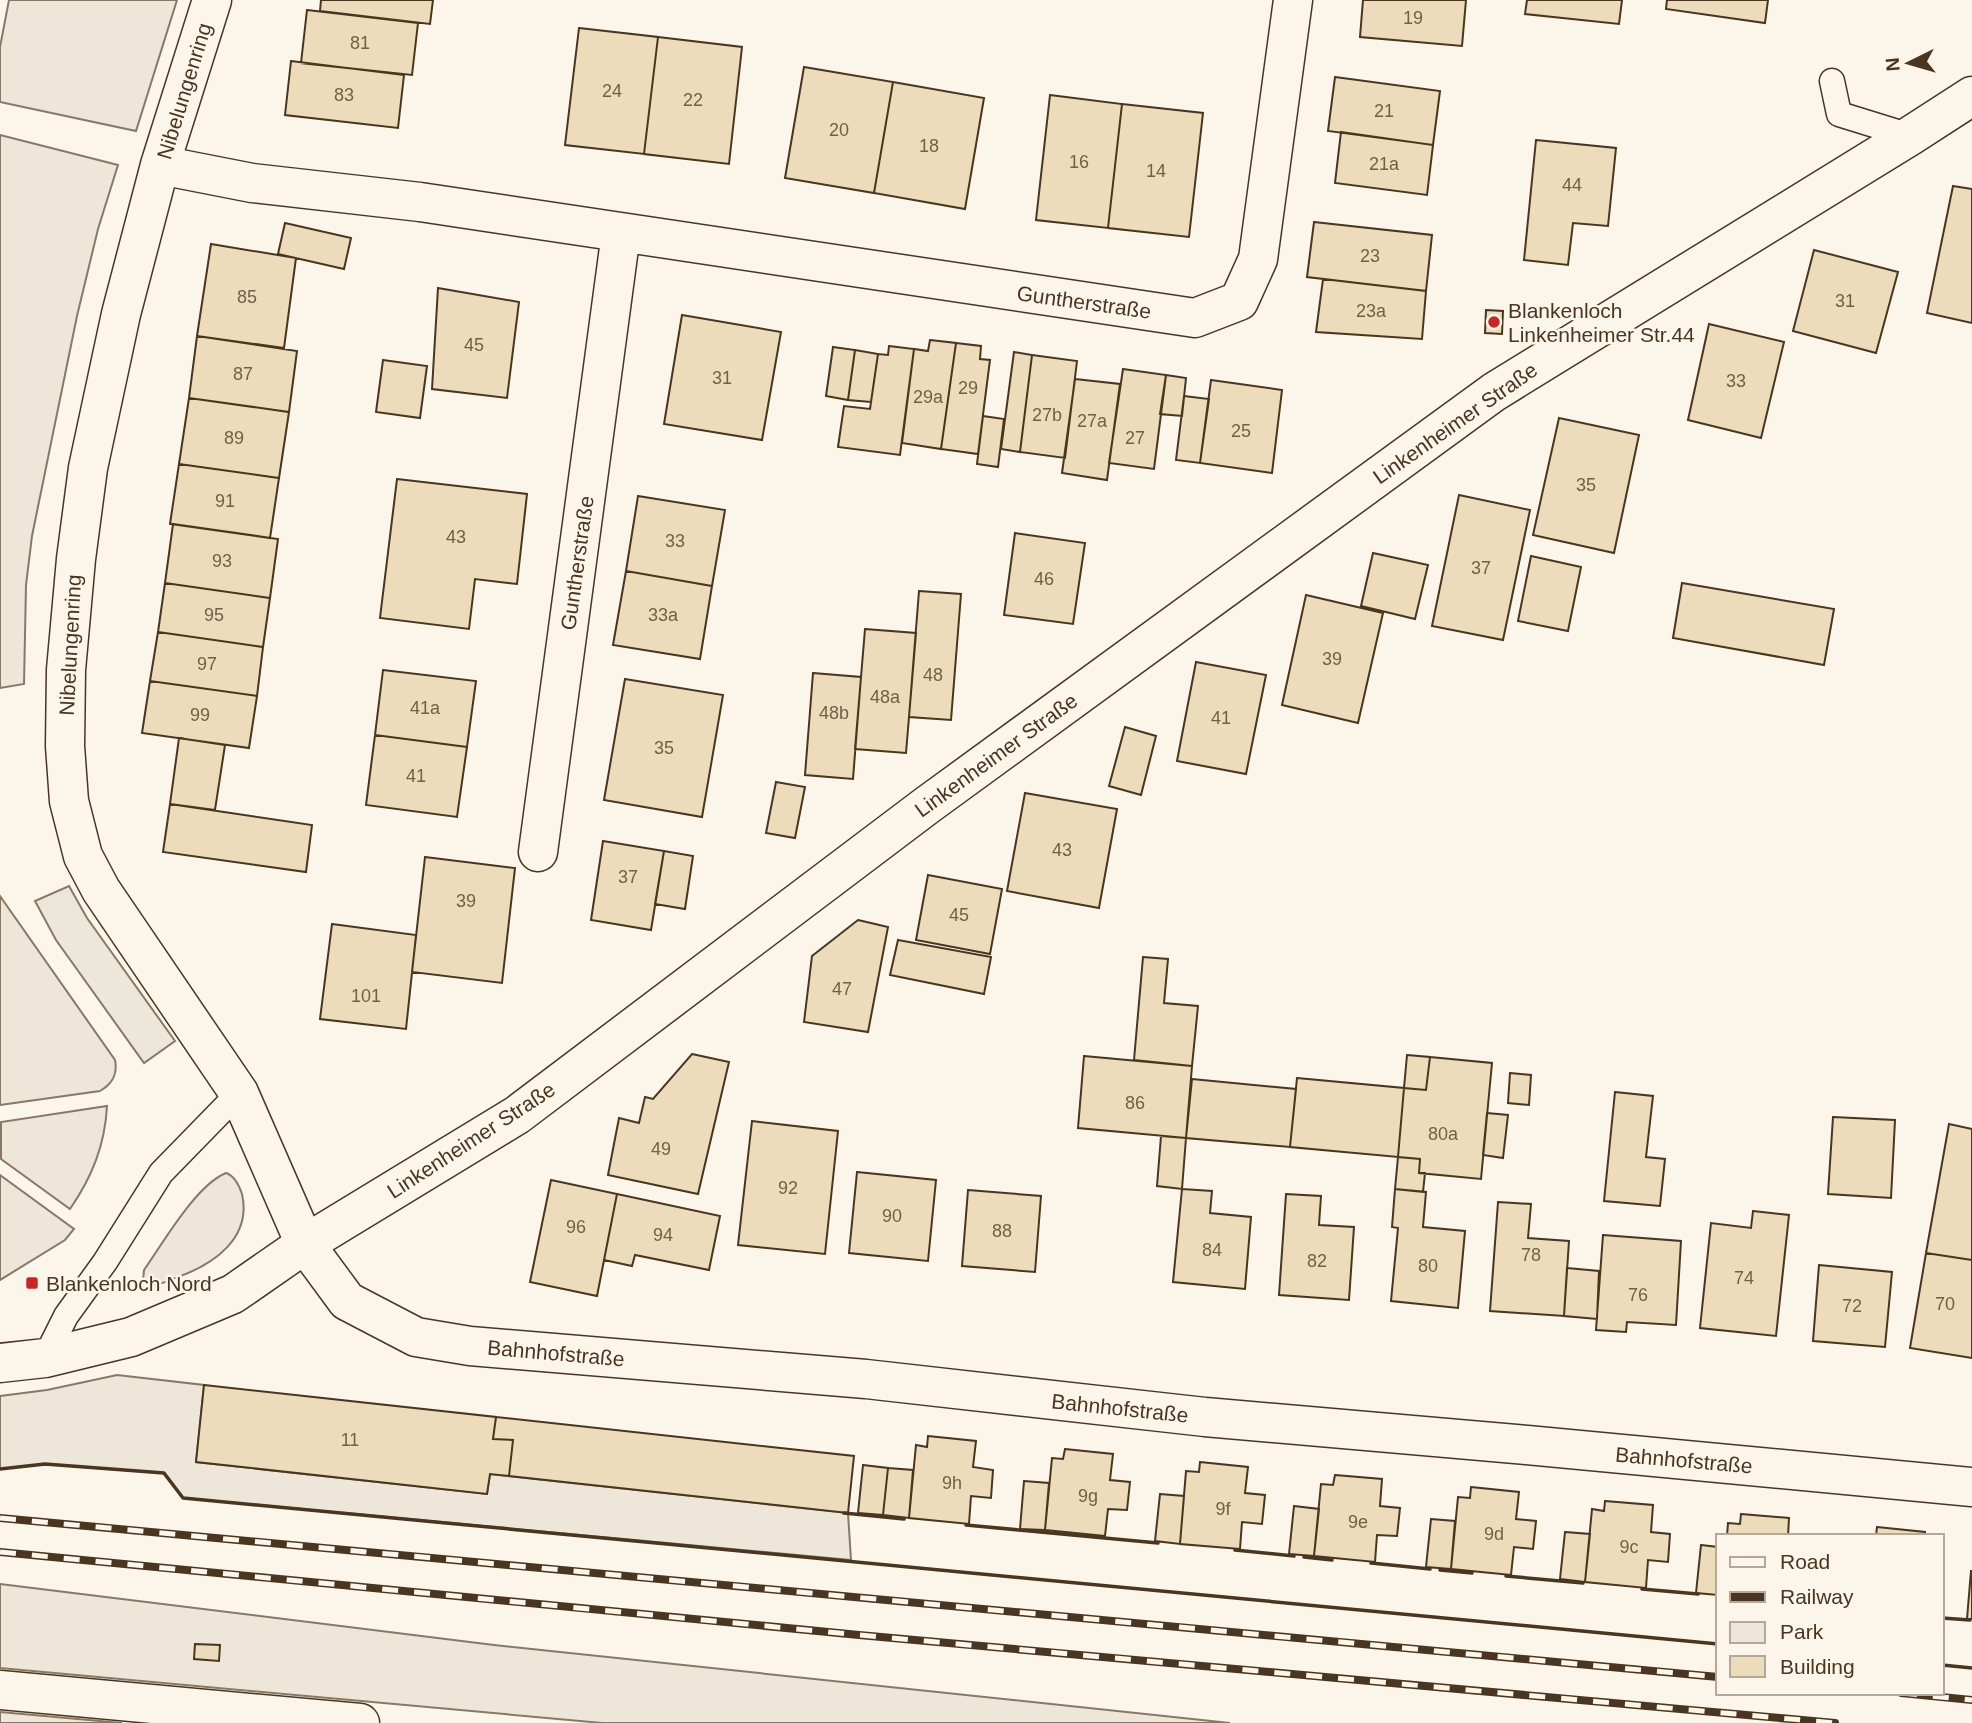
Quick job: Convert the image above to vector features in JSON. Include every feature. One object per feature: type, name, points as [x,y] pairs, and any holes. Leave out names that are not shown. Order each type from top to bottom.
[{"type":"street","name":"Nibelungenring","points":[[212,0],[160,166],[121,314],[88,468],[66,670],[65,746],[69,801],[83,856],[101,890],[239,1093],[305,1244]]},
{"type":"street","name":"Guntherstraße","points":[[160,166],[253,183],[420,202],[1195,318],[1239,301],[1258,259],[1293,0]]},
{"type":"street","name":"Linkenheimer Straße","points":[[0,1363],[45,1358],[131,1337],[233,1294],[305,1244],[517,1115],[926,806],[1494,392],[1972,96]]},
{"type":"street","name":"Guntherstraße","points":[[538,852],[621,233]]},
{"type":"street","name":"Bahnhofstraße","points":[[305,1244],[347,1301],[416,1337],[470,1346],[866,1379],[1205,1417],[1527,1444],[1972,1487]]},
{"type":"street","points":[[0,1690],[360,1723]]},
{"type":"lane","points":[[1832,80],[1839,114],[1910,136]]},
{"type":"lane","points":[[45,1358],[65,1316],[105,1262],[161,1173],[239,1093]]},
{"type":"green space","points":[[9,0],[177,0],[136,131],[0,102],[0,47]]},
{"type":"green space","points":[[0,135],[118,165],[98,229],[77,316],[32,536],[26,585],[24,684],[0,688]]},
{"type":"green space","points":[[0,896],[115,1060],[113,1078],[100,1091],[0,1105]]},
{"type":"green space","points":[[107,1106],[96,1160],[70,1209],[1,1159],[1,1122]]},
{"type":"green space","points":[[226,1173],[238,1184],[242,1194],[244,1210],[236,1236],[217,1257],[205,1265],[167,1282],[147,1285],[143,1281],[144,1270],[170,1231],[203,1189]]},
{"type":"green space","points":[[0,1175],[74,1229],[65,1240],[0,1280]]},
{"type":"green space","points":[[117,1375],[204,1385],[196,1462],[487,1494],[490,1474],[848,1513],[851,1560],[183,1498],[163,1473],[45,1464],[0,1469],[0,1396],[47,1390]]},
{"type":"green space","points":[[0,1584],[494,1645],[1230,1723],[602,1723],[0,1668]]},
{"type":"green space","points":[[0,1712],[122,1723],[0,1723]]},
{"type":"shaded area","points":[[69,886],[87,918],[175,1041],[144,1063],[56,940],[35,901]]},
{"type":"building","points":[[321,0],[433,0],[430,24],[320,11]]},
{"type":"building","points":[[1363,0],[1466,0],[1462,46],[1360,37]]},
{"type":"building","points":[[1527,0],[1622,0],[1619,24],[1525,14]]},
{"type":"building","points":[[1667,0],[1768,0],[1765,23],[1666,9]]},
{"type":"building","points":[[307,10],[418,23],[412,75],[301,63]]},
{"type":"building","points":[[579,28],[658,37],[644,154],[565,145]]},
{"type":"building","points":[[658,37],[742,47],[729,164],[644,154]]},
{"type":"building","points":[[291,61],[404,75],[398,128],[285,115]]},
{"type":"building","points":[[804,67],[893,82],[874,193],[785,178]]},
{"type":"building","points":[[1335,77],[1440,91],[1433,145],[1328,131]]},
{"type":"building","points":[[893,82],[984,98],[965,209],[874,193]]},
{"type":"building","points":[[1050,95],[1122,104],[1108,228],[1036,220]]},
{"type":"building","points":[[1122,104],[1203,113],[1189,237],[1108,228]]},
{"type":"building","points":[[1341,132],[1433,145],[1427,195],[1335,183]]},
{"type":"building","points":[[1536,140],[1616,148],[1608,226],[1573,223],[1568,265],[1524,260]]},
{"type":"building","points":[[1953,186],[1972,189],[1972,323],[1927,313]]},
{"type":"building","points":[[1314,222],[1432,235],[1426,291],[1307,277]]},
{"type":"building","points":[[285,223],[351,238],[344,269],[278,254]]},
{"type":"building","points":[[211,244],[296,258],[284,348],[197,336]]},
{"type":"building","points":[[1814,250],[1898,272],[1876,353],[1793,331]]},
{"type":"building","points":[[1323,279],[1426,291],[1422,339],[1316,332]]},
{"type":"building","points":[[438,288],[519,302],[507,398],[432,389]]},
{"type":"building","name":"Blankenloch Linkenheimer Str.44","points":[[1486,310],[1503,311],[1502,334],[1485,333]]},
{"type":"building","points":[[682,315],[781,332],[762,440],[664,424]]},
{"type":"building","points":[[1709,324],[1784,342],[1761,438],[1688,420]]},
{"type":"building","points":[[197,336],[297,351],[289,412],[189,398]]},
{"type":"building","points":[[930,340],[956,343],[941,449],[902,443],[914,349],[928,351]]},
{"type":"building","points":[[956,343],[981,346],[980,359],[990,360],[978,454],[941,449]]},
{"type":"building","points":[[889,346],[914,349],[900,455],[838,447],[844,406],[870,409],[878,354],[888,355]]},
{"type":"building","points":[[833,347],[855,350],[848,400],[826,396]]},
{"type":"building","points":[[855,350],[878,354],[871,402],[848,400]]},
{"type":"building","points":[[1014,352],[1032,355],[1020,452],[1001,449]]},
{"type":"building","points":[[1032,355],[1077,361],[1065,458],[1020,452]]},
{"type":"building","points":[[383,360],[427,366],[420,418],[376,412]]},
{"type":"building","points":[[1123,369],[1166,375],[1154,469],[1109,463]]},
{"type":"building","points":[[1166,375],[1186,378],[1182,416],[1160,414]]},
{"type":"building","points":[[1075,379],[1120,384],[1107,480],[1062,473]]},
{"type":"building","points":[[1211,380],[1282,390],[1272,473],[1200,463]]},
{"type":"building","points":[[1184,396],[1209,399],[1200,463],[1176,460]]},
{"type":"building","points":[[189,398],[289,412],[279,478],[179,464]]},
{"type":"building","points":[[983,416],[1004,419],[998,467],[977,464]]},
{"type":"building","points":[[1559,418],[1639,435],[1614,553],[1533,535]]},
{"type":"building","points":[[179,464],[279,478],[270,538],[170,524]]},
{"type":"building","points":[[397,479],[527,494],[517,584],[475,579],[469,629],[380,618]]},
{"type":"building","points":[[1459,495],[1530,510],[1503,640],[1432,626]]},
{"type":"building","points":[[638,496],[725,510],[712,586],[626,571]]},
{"type":"building","points":[[173,524],[278,539],[270,598],[165,583]]},
{"type":"building","points":[[1015,533],[1085,543],[1073,624],[1004,615]]},
{"type":"building","points":[[1373,553],[1428,565],[1415,619],[1361,606]]},
{"type":"building","points":[[1531,556],[1581,567],[1568,631],[1518,621]]},
{"type":"building","points":[[626,571],[712,586],[700,659],[613,645]]},
{"type":"building","points":[[165,583],[270,598],[263,647],[158,632]]},
{"type":"building","points":[[1682,583],[1834,609],[1824,665],[1673,638]]},
{"type":"building","points":[[919,591],[961,594],[951,720],[909,717]]},
{"type":"building","points":[[1306,595],[1383,613],[1358,723],[1282,705]]},
{"type":"building","points":[[865,629],[916,633],[906,753],[855,749]]},
{"type":"building","points":[[158,632],[263,647],[257,696],[150,681]]},
{"type":"building","points":[[1196,662],[1266,675],[1246,774],[1177,761]]},
{"type":"building","points":[[383,670],[476,681],[467,747],[375,735]]},
{"type":"building","points":[[813,673],[861,677],[853,779],[805,775]]},
{"type":"building","points":[[625,679],[723,695],[702,817],[604,800]]},
{"type":"building","points":[[150,681],[257,696],[249,748],[142,733]]},
{"type":"building","points":[[1125,727],[1156,736],[1141,795],[1109,786]]},
{"type":"building","points":[[375,735],[467,747],[457,817],[366,805]]},
{"type":"building","points":[[179,738],[225,745],[215,810],[170,804]]},
{"type":"building","points":[[776,782],[805,787],[795,838],[766,833]]},
{"type":"building","points":[[1025,793],[1117,809],[1099,908],[1007,891]]},
{"type":"building","points":[[170,804],[312,825],[306,872],[163,852]]},
{"type":"building","points":[[603,841],[664,851],[651,930],[591,920]]},
{"type":"building","points":[[664,851],[693,856],[685,909],[655,904]]},
{"type":"building","points":[[425,857],[515,868],[502,983],[412,972]]},
{"type":"building","points":[[928,875],[1002,889],[990,954],[916,940]]},
{"type":"building","points":[[858,920],[888,927],[868,1032],[804,1022],[812,956]]},
{"type":"building","points":[[332,924],[416,935],[406,1029],[320,1019]]},
{"type":"building","points":[[898,940],[991,957],[984,994],[890,975]]},
{"type":"building","points":[[1143,957],[1168,959],[1164,1003],[1198,1006],[1192,1066],[1134,1060]]},
{"type":"building","points":[[692,1054],[729,1062],[698,1194],[608,1175],[619,1118],[639,1123],[645,1097],[653,1099]]},
{"type":"building","points":[[1407,1055],[1430,1057],[1426,1090],[1404,1088]]},
{"type":"building","points":[[1084,1056],[1192,1066],[1186,1138],[1078,1128]]},
{"type":"building","points":[[1430,1057],[1492,1063],[1481,1179],[1419,1173],[1420,1159],[1398,1157],[1404,1088],[1426,1090]]},
{"type":"building","points":[[1510,1073],[1531,1075],[1529,1105],[1508,1103]]},
{"type":"building","points":[[1297,1078],[1404,1088],[1398,1157],[1290,1147]]},
{"type":"building","points":[[1192,1079],[1296,1089],[1290,1147],[1186,1138]]},
{"type":"building","points":[[1615,1092],[1653,1096],[1646,1157],[1665,1159],[1660,1206],[1604,1201]]},
{"type":"building","points":[[1487,1113],[1508,1115],[1503,1158],[1483,1155]]},
{"type":"building","points":[[1833,1117],[1895,1120],[1891,1198],[1828,1194]]},
{"type":"building","points":[[752,1121],[838,1131],[825,1254],[738,1245]]},
{"type":"building","points":[[1949,1124],[1972,1129],[1972,1260],[1926,1253]]},
{"type":"building","points":[[1161,1136],[1186,1138],[1182,1189],[1157,1186]]},
{"type":"building","points":[[1398,1157],[1420,1159],[1419,1173],[1425,1173],[1423,1192],[1395,1189]]},
{"type":"building","points":[[857,1172],[936,1180],[928,1261],[849,1253]]},
{"type":"building","points":[[551,1180],[617,1194],[597,1296],[530,1282]]},
{"type":"building","points":[[1182,1189],[1212,1191],[1210,1213],[1251,1217],[1245,1289],[1173,1282]]},
{"type":"building","points":[[1395,1189],[1426,1192],[1423,1227],[1465,1231],[1458,1308],[1391,1301],[1398,1228],[1392,1227]]},
{"type":"building","points":[[968,1190],[1041,1196],[1035,1272],[962,1266]]},
{"type":"building","points":[[617,1194],[720,1216],[709,1270],[635,1255],[632,1266],[604,1260]]},
{"type":"building","points":[[1286,1194],[1321,1196],[1319,1225],[1354,1227],[1349,1300],[1279,1295]]},
{"type":"building","points":[[1498,1202],[1531,1204],[1528,1238],[1569,1241],[1564,1316],[1490,1311]]},
{"type":"building","points":[[1753,1211],[1789,1215],[1776,1336],[1700,1328],[1711,1223],[1751,1228]]},
{"type":"building","points":[[1603,1235],[1681,1241],[1676,1325],[1627,1322],[1626,1332],[1596,1330]]},
{"type":"building","points":[[1926,1253],[1972,1260],[1972,1358],[1910,1348]]},
{"type":"building","points":[[1819,1265],[1892,1272],[1885,1347],[1813,1341]]},
{"type":"building","points":[[1567,1268],[1599,1271],[1597,1319],[1564,1316]]},
{"type":"building","points":[[204,1385],[496,1417],[493,1439],[513,1440],[509,1476],[490,1474],[487,1494],[196,1462]]},
{"type":"building","points":[[496,1417],[854,1456],[848,1513],[509,1476],[513,1440],[493,1439]]},
{"type":"building","points":[[928,1436],[976,1441],[973,1467],[993,1470],[991,1498],[971,1496],[969,1524],[909,1518],[916,1445],[927,1447]]},
{"type":"building","points":[[1065,1449],[1113,1454],[1110,1480],[1130,1482],[1127,1510],[1108,1509],[1105,1536],[1045,1530],[1052,1458],[1063,1459]]},
{"type":"building","points":[[1200,1462],[1248,1467],[1245,1493],[1265,1495],[1262,1524],[1242,1522],[1240,1549],[1180,1544],[1186,1471],[1199,1472]]},
{"type":"building","points":[[863,1465],[888,1468],[883,1515],[858,1513]]},
{"type":"building","points":[[888,1468],[913,1470],[909,1518],[883,1515]]},
{"type":"building","points":[[1335,1475],[1382,1479],[1380,1506],[1400,1508],[1397,1536],[1377,1535],[1375,1562],[1314,1556],[1321,1484],[1333,1485]]},
{"type":"building","points":[[1024,1481],[1049,1483],[1045,1530],[1020,1529]]},
{"type":"building","points":[[1471,1487],[1519,1492],[1516,1519],[1536,1521],[1533,1549],[1514,1547],[1511,1575],[1451,1569],[1458,1497],[1470,1498]]},
{"type":"building","points":[[1160,1494],[1184,1496],[1180,1544],[1155,1541]]},
{"type":"building","points":[[1605,1501],[1653,1505],[1651,1532],[1670,1534],[1668,1562],[1648,1560],[1646,1588],[1585,1582],[1592,1509],[1604,1511]]},
{"type":"building","points":[[1294,1506],[1319,1509],[1314,1556],[1289,1554]]},
{"type":"building","points":[[1741,1514],[1789,1518],[1788,1534],[1727,1534],[1728,1523],[1740,1524]]},
{"type":"building","points":[[1431,1519],[1455,1521],[1451,1569],[1426,1567]]},
{"type":"building","points":[[1877,1527],[1925,1532],[1925,1534],[1876,1534]]},
{"type":"building","points":[[1565,1532],[1590,1534],[1585,1582],[1560,1579]]},
{"type":"building","points":[[1701,1545],[1716,1547],[1716,1595],[1696,1593]]},
{"type":"building","points":[[1971,1571],[1972,1619],[1967,1619]]},
{"type":"building","points":[[195,1644],[220,1645],[219,1661],[194,1659]]},
{"type":"railway","points":[[0,1518],[1716,1677]]},
{"type":"railway","points":[[0,1552],[859,1635],[1835,1723]]},
{"type":"railway","points":[[1921,1695],[1972,1700]]},
{"type":"wall","points":[[0,1469],[45,1464],[164,1473],[183,1498],[1716,1644]]},
{"type":"wall","points":[[844,1513],[904,1519]]},
{"type":"wall","points":[[966,1525],[1158,1543]]},
{"type":"wall","points":[[1235,1550],[1294,1556]]},
{"type":"wall","points":[[1304,1557],[1332,1560]]},
{"type":"wall","points":[[1371,1563],[1430,1569]]},
{"type":"wall","points":[[1440,1570],[1472,1573]]},
{"type":"wall","points":[[1506,1576],[1583,1583]]},
{"type":"wall","points":[[1642,1589],[1698,1594]]},
{"type":"wall","points":[[1944,1618],[1970,1620]]},
{"type":"wall","points":[[1944,1665],[1972,1668]]},
{"type":"place","name":"Blankenloch Linkenheimer Str.44","points":[[1494,322]]},
{"type":"place","name":"Blankenloch Nord","points":[[32,1283]]}]
